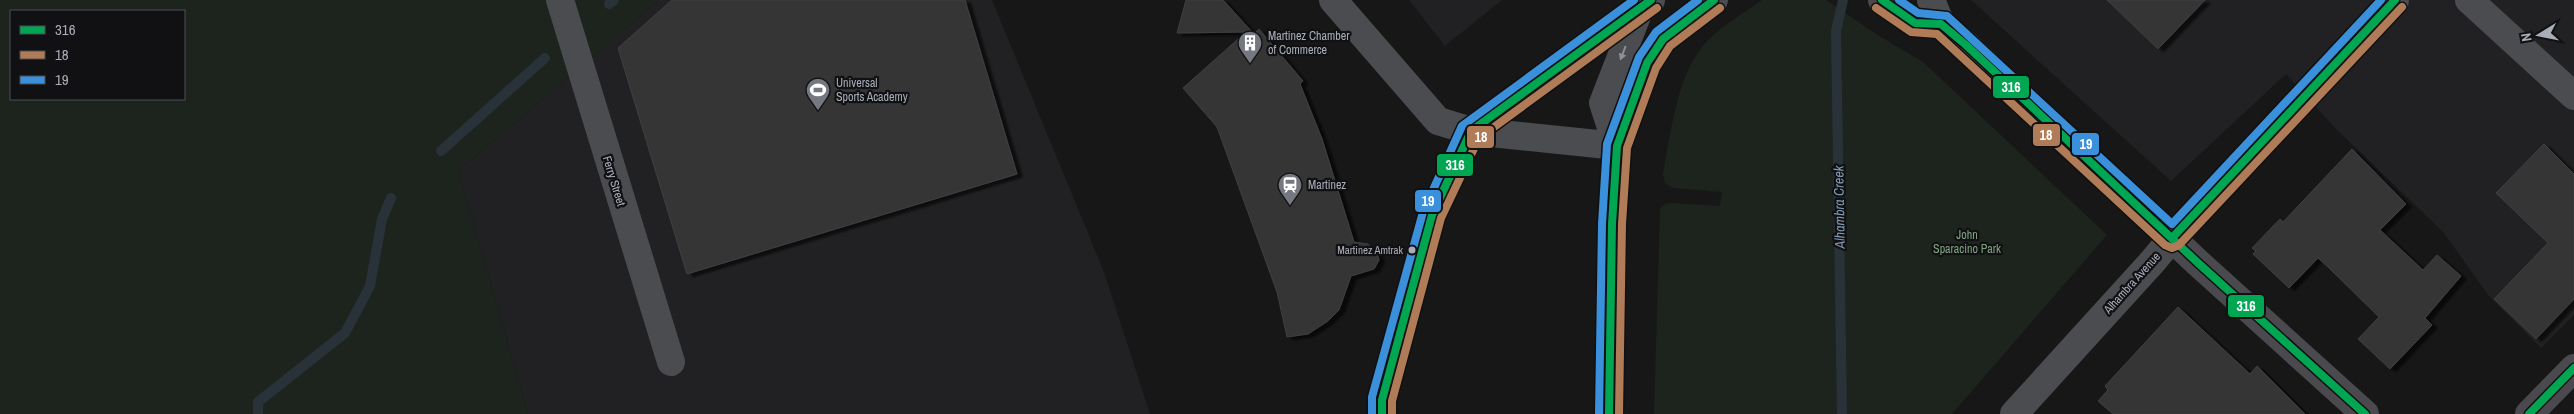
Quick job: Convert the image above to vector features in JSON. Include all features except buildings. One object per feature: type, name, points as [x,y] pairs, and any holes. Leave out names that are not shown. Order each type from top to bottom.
[{"type":"main road","points":[[1882,0],[1915,23],[1936,12],[2172,238],[2364,414]]},
{"type":"main road","points":[[2529,414],[2574,368]]},
{"type":"street","name":"Ferry Street","points":[[560,0],[671,362]]},
{"type":"street","points":[[1333,0],[1438,120],[1471,131],[1617,146]]},
{"type":"street","points":[[1617,146],[1647,63],[1663,39],[1714,0]]},
{"type":"street","name":"Alhambra Avenue","points":[[2014,414],[2172,238],[2395,0]]},
{"type":"street","points":[[2469,0],[2574,96]]},
{"type":"street","points":[[1471,131],[1646,4]]},
{"type":"street","points":[[1617,146],[1603,103],[1646,4]]},
{"type":"shaded area","points":[[659,0],[992,0],[1104,272],[1150,414],[528,414],[458,171]]},
{"type":"shaded area","points":[[1409,0],[1502,0],[1445,46]]},
{"type":"shaded area","points":[[1971,0],[2574,0],[2574,315],[2541,348],[2489,296],[2443,232],[2335,128],[2286,74],[2171,181]]},
{"type":"green space","points":[[0,0],[659,0],[458,171],[528,414],[0,414]]},
{"type":"green space","name":"John Sparacino Park","points":[[1762,0],[1826,0],[1876,34],[1923,62],[2107,235],[1952,414],[1654,414],[1660,209],[1665,204],[1671,203],[1720,206],[1722,192],[1673,188],[1665,183],[1663,174],[1676,108],[1686,74],[1702,47],[1723,27]]},
{"type":"waterway","points":[[609,4],[614,0]]},
{"type":"waterway","name":"Alhambra Creek","points":[[1842,414],[1836,31],[1843,0]]},
{"type":"waterway","points":[[441,151],[545,58]]},
{"type":"waterway","points":[[258,414],[258,402],[345,333],[370,286],[382,219],[391,198]]},
{"type":"transit line","name":"19","points":[[1372,414],[1372,397],[1423,212],[1462,126],[1634,0]]},
{"type":"transit line","name":"316","points":[[1382,414],[1382,400],[1432,215],[1471,131],[1651,0]]},
{"type":"transit line","name":"19","points":[[1599,414],[1602,224],[1607,144],[1639,57],[1656,32],[1698,0]]},
{"type":"transit line","name":"316","points":[[1609,414],[1612,224],[1617,146],[1647,63],[1663,39],[1714,0]]},
{"type":"transit line","name":"316","points":[[1882,0],[1915,23],[1941,24],[1966,45],[2197,262],[2365,414]]},
{"type":"transit line","name":"19","points":[[1899,0],[1918,13],[1947,16],[2172,224],[2381,0]]},
{"type":"transit line","name":"316","points":[[2172,238],[2395,0]]},
{"type":"transit line","name":"18","points":[[1876,8],[1911,32],[1937,34],[2165,245],[2172,248],[2179,245],[2402,7]]},
{"type":"transit line","name":"18","points":[[1392,414],[1392,401],[1441,218],[1479,138],[1657,8]]},
{"type":"transit line","name":"18","points":[[1619,414],[1622,224],[1627,148],[1656,68],[1670,46],[1720,8]]},
{"type":"transit line","name":"316","points":[[2529,414],[2574,368]]},
{"type":"place","name":"Martinez Chamber of Commerce","points":[[1250,64]]},
{"type":"place","name":"Universal Sports Academy","points":[[818,111]]},
{"type":"place","name":"Martinez","points":[[1290,206]]},
{"type":"place","name":"Martinez Amtrak","points":[[1412,250]]}]
